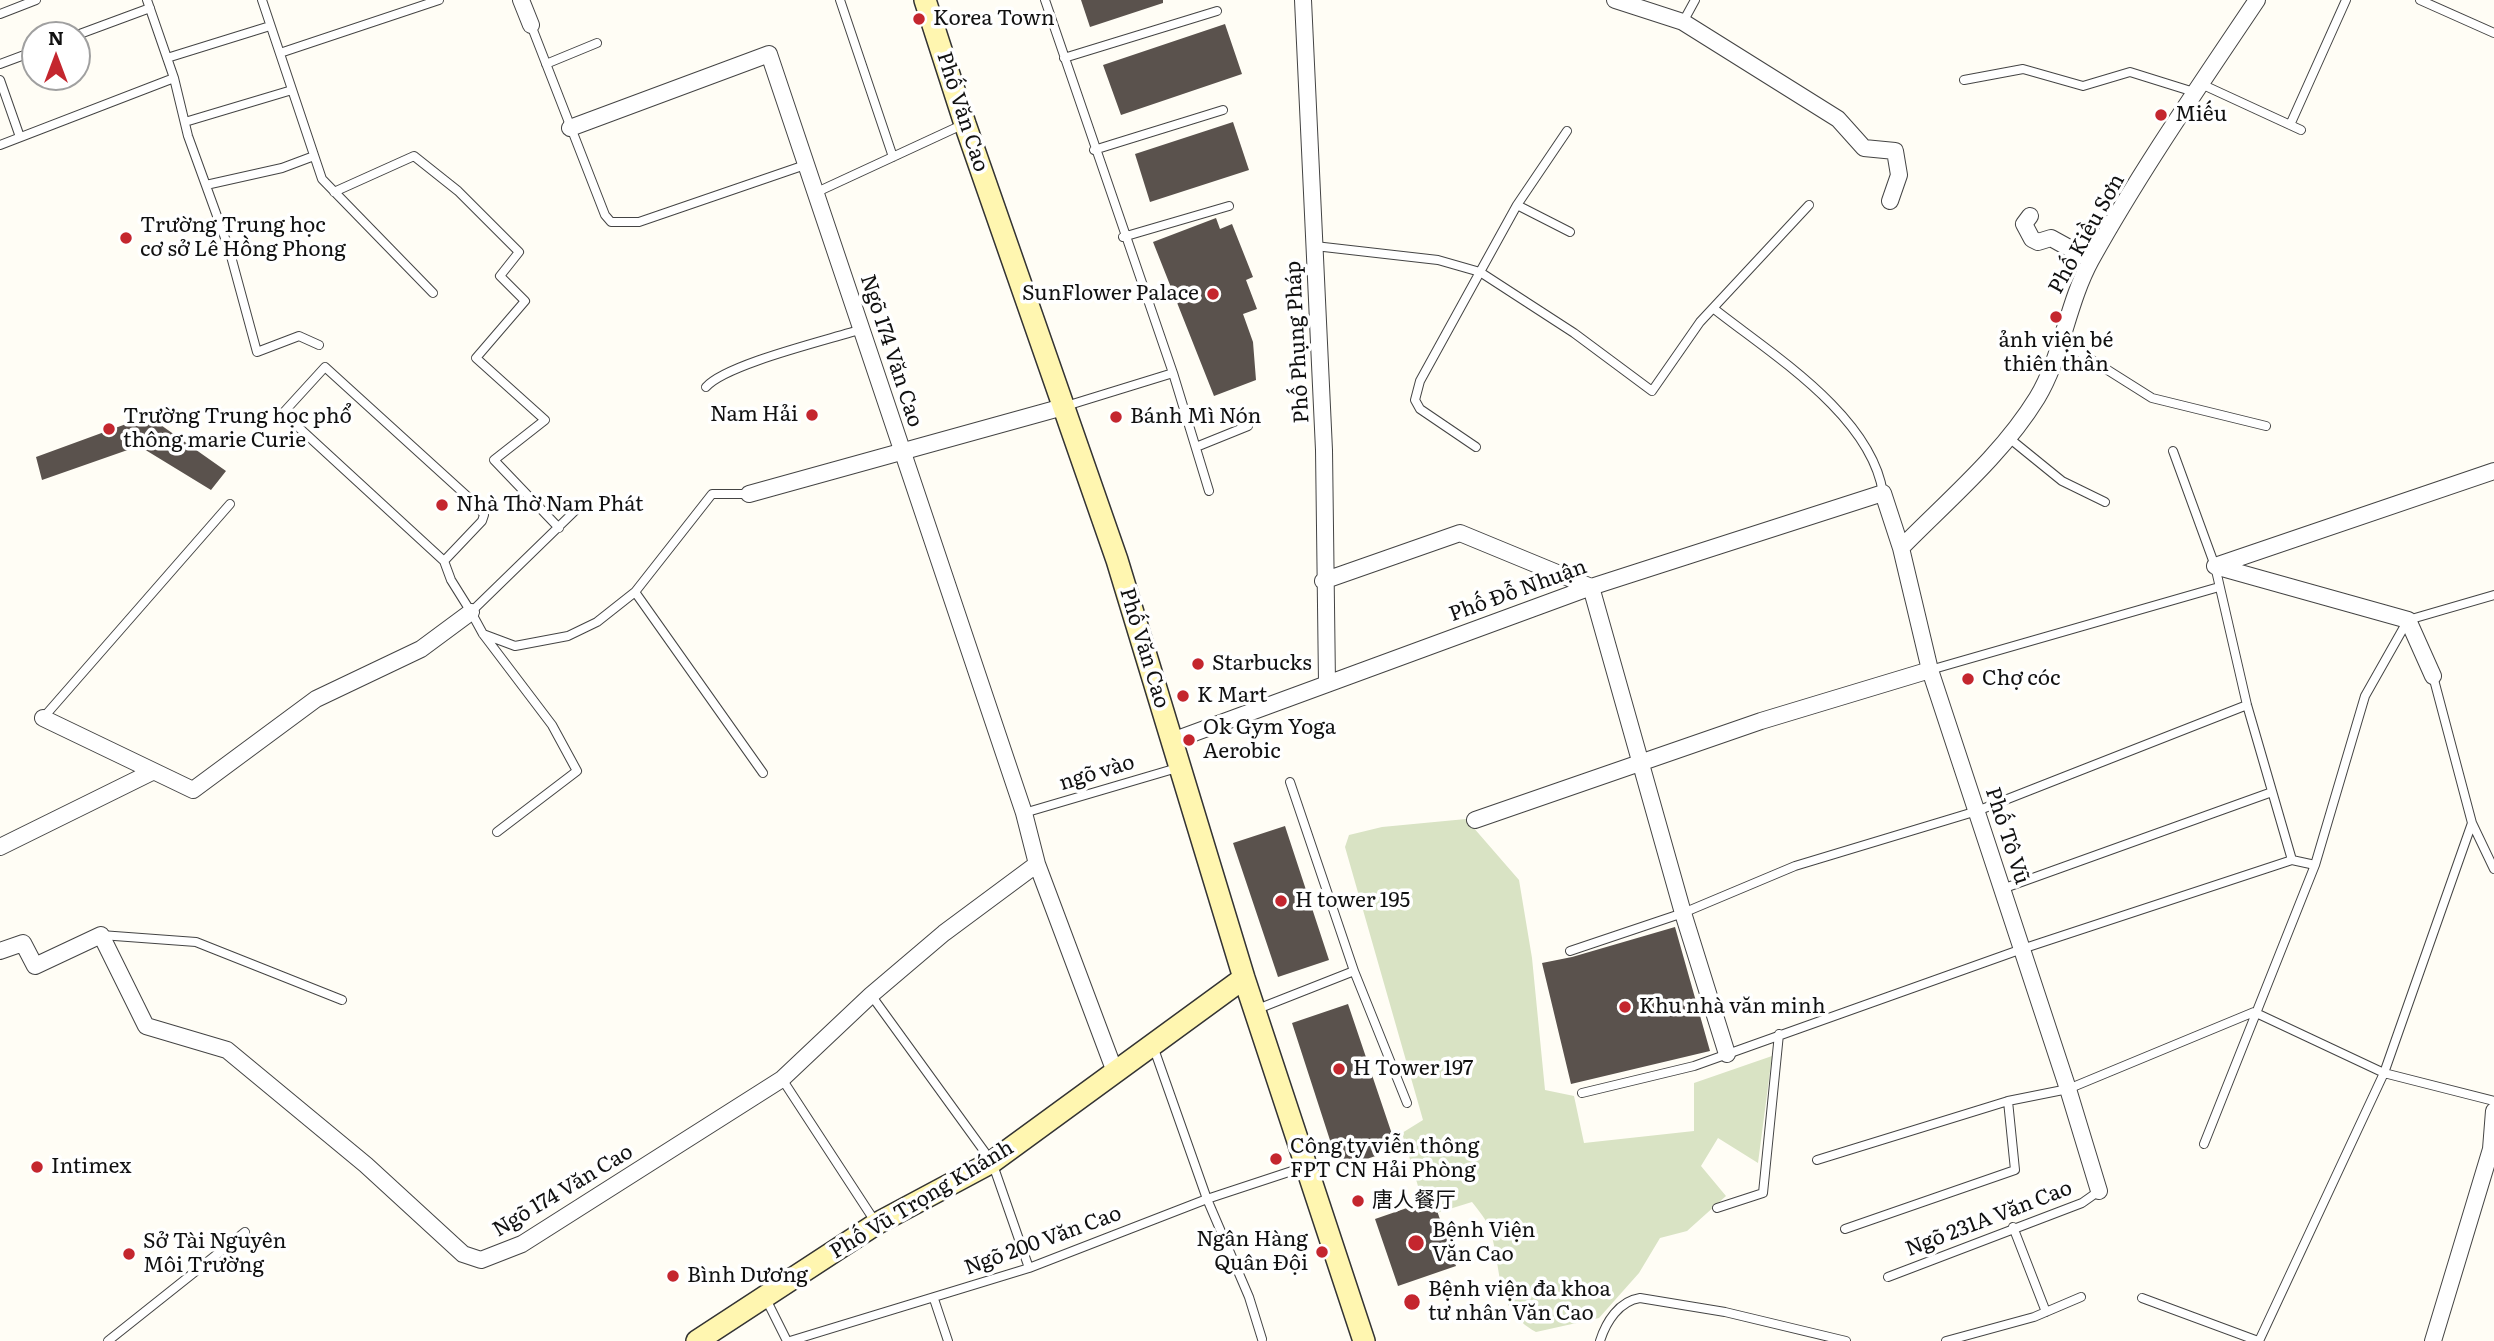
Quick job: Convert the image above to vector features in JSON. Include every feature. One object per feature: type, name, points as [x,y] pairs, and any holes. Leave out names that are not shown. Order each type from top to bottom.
[{"type":"street","points":[[521,0],[531,25]]},
{"type":"street","name":"Phố Văn Cao","points":[[925,0],[965,124],[1117,560],[1244,978],[1364,1341]]},
{"type":"street","name":"Phố Phụng Pháp","points":[[1303,0],[1324,450],[1323,580],[1327,682]]},
{"type":"street","points":[[1615,0],[1683,22],[1839,119],[1864,148],[1895,151],[1899,175],[1891,201]]},
{"type":"street","name":"Phố Kiều Sơn","points":[[1901,548],[2009,438],[2049,376],[2072,300],[2091,260],[2197,88],[2257,0]]},
{"type":"street","name":"Ngõ 174 Văn Cao","points":[[570,128],[769,54],[1024,813],[1037,864],[1115,1072]]},
{"type":"street","points":[[2030,216],[2024,224],[2032,239],[2038,242],[2051,238],[2091,260]]},
{"type":"street","points":[[750,494],[1063,407]]},
{"type":"street","points":[[2215,566],[2494,471]]},
{"type":"street","name":"Phố Tô Vũ","points":[[1883,494],[1901,548],[1930,670],[2068,1088],[2099,1191]]},
{"type":"street","name":"Phố Đỗ Nhuận","points":[[1172,741],[1591,587],[1883,494]]},
{"type":"street","points":[[1323,580],[1460,533],[1591,587],[1683,913],[1727,1054]]},
{"type":"street","points":[[2215,566],[2408,620],[2433,676]]},
{"type":"street","points":[[43,718],[193,790],[316,699],[421,649],[471,612]]},
{"type":"street","points":[[1475,820],[1640,761],[1930,670]]},
{"type":"street","points":[[0,847],[152,772]]},
{"type":"street","name":"Ngõ 174 Văn Cao","points":[[101,935],[146,1026],[227,1050],[366,1165],[463,1254],[481,1260],[522,1244],[782,1079],[871,995],[944,933],[1037,864]]},
{"type":"street","points":[[0,951],[23,943],[35,966],[101,935]]},
{"type":"street","name":"Phố Vũ Trọng Khánh","points":[[697,1341],[876,1224],[992,1162],[1244,978]]},
{"type":"street","points":[[2433,1341],[2491,1149],[2494,1111]]},
{"type":"lane","points":[[0,14],[36,0]]},
{"type":"lane","points":[[262,0],[322,179],[433,293]]},
{"type":"lane","points":[[280,53],[439,0]]},
{"type":"lane","points":[[840,0],[893,157]]},
{"type":"lane","points":[[1045,0],[1123,237],[1173,373],[1209,491]]},
{"type":"lane","points":[[1683,22],[1695,0]]},
{"type":"lane","points":[[2290,125],[2346,0]]},
{"type":"lane","points":[[2420,0],[2494,33]]},
{"type":"lane","points":[[91,29],[148,4],[229,249],[257,352],[299,336],[318,345]]},
{"type":"lane","points":[[1064,58],[1217,11]]},
{"type":"lane","points":[[531,25],[605,215],[619,223],[639,222],[807,164]]},
{"type":"lane","points":[[167,58],[270,26]]},
{"type":"lane","points":[[546,64],[597,43]]},
{"type":"lane","points":[[0,64],[21,56]]},
{"type":"lane","points":[[1965,80],[2022,69],[2083,86],[2130,72],[2197,88],[2301,130]]},
{"type":"lane","points":[[0,145],[174,78]]},
{"type":"lane","points":[[0,80],[20,137]]},
{"type":"lane","points":[[185,122],[292,90]]},
{"type":"lane","points":[[1094,150],[1223,110]]},
{"type":"lane","points":[[817,192],[965,124]]},
{"type":"lane","points":[[1476,447],[1420,409],[1415,400],[1420,381],[1517,205],[1567,131]]},
{"type":"lane","points":[[206,185],[282,167],[314,156]]},
{"type":"lane","points":[[334,191],[414,156],[458,191],[519,252],[500,276],[525,301],[476,358],[545,420],[494,460],[559,528]]},
{"type":"lane","points":[[1517,205],[1570,232]]},
{"type":"lane","points":[[1315,246],[1438,260],[1480,272],[1574,332],[1652,391],[1700,322],[1809,205]]},
{"type":"lane","points":[[1123,237],[1228,206]]},
{"type":"lane","points":[[1713,308],[1806,382],[1846,421],[1875,462],[1883,494]]},
{"type":"lane","points":[[706,387],[711,380],[740,368],[862,329]]},
{"type":"lane","points":[[2060,340],[2152,398],[2266,426]]},
{"type":"lane","points":[[444,561],[482,521],[484,515],[479,507],[326,367],[283,413],[444,561],[483,634],[552,725],[577,771],[496,832]]},
{"type":"lane","points":[[1063,407],[1173,373]]},
{"type":"lane","points":[[1196,447],[1248,426]]},
{"type":"lane","points":[[2009,438],[2062,481],[2105,502]]},
{"type":"lane","points":[[2173,451],[2215,566],[2247,705],[2292,860]]},
{"type":"lane","points":[[483,634],[515,646],[568,636],[597,622],[635,592],[712,494],[750,494]]},
{"type":"lane","points":[[43,718],[230,504]]},
{"type":"lane","points":[[471,612],[581,505]]},
{"type":"lane","points":[[1930,670],[2219,587]]},
{"type":"lane","points":[[635,592],[763,773]]},
{"type":"lane","points":[[2204,1144],[2254,1012],[2315,865],[2365,696],[2408,620],[2494,595]]},
{"type":"lane","points":[[2433,676],[2472,823],[2494,869]]},
{"type":"lane","points":[[1570,951],[1683,913],[1795,866],[1976,811],[2247,705]]},
{"type":"lane","name":"ngõ vào","points":[[1024,813],[1180,767]]},
{"type":"lane","points":[[1290,782],[1354,971],[1407,1103]]},
{"type":"lane","points":[[2002,889],[2272,792]]},
{"type":"lane","points":[[2142,1298],[2259,1341],[2384,1073],[2472,823]]},
{"type":"lane","points":[[1582,1093],[1665,1074],[1727,1054],[2022,949],[2292,860],[2315,865]]},
{"type":"lane","points":[[101,935],[196,942],[342,1000]]},
{"type":"lane","points":[[1255,1010],[1354,971]]},
{"type":"lane","points":[[871,995],[992,1162],[1030,1268]]},
{"type":"lane","points":[[1817,1160],[2008,1101],[2068,1088],[2254,1012],[2384,1073],[2494,1101]]},
{"type":"lane","points":[[1717,1208],[1763,1193],[1779,1034]]},
{"type":"lane","points":[[1152,1043],[1207,1199],[1249,1297],[1262,1339]]},
{"type":"lane","points":[[782,1079],[876,1224]]},
{"type":"lane","points":[[1845,1229],[2015,1170],[2008,1101]]},
{"type":"lane","name":"Ngõ 200 Văn Cao","points":[[788,1341],[1030,1268],[1207,1199],[1306,1167]]},
{"type":"lane","name":"Ngõ 231A Văn Cao","points":[[1888,1277],[2013,1227],[2082,1203],[2099,1191]]},
{"type":"lane","points":[[2013,1227],[2046,1312]]},
{"type":"lane","points":[[108,1341],[244,1231]]},
{"type":"lane","points":[[764,1296],[788,1341]]},
{"type":"lane","points":[[1946,1341],[2046,1312],[2081,1297]]},
{"type":"lane","points":[[1600,1341],[1619,1307],[1635,1298],[1725,1312],[1846,1341]]},
{"type":"lane","points":[[934,1299],[948,1341]]},
{"type":"green space","points":[[1466,819],[1519,880],[1532,958],[1545,1090],[1574,1096],[1584,1143],[1694,1131],[1694,1083],[1772,1056],[1758,1163],[1718,1138],[1701,1166],[1726,1196],[1687,1231],[1660,1238],[1639,1273],[1599,1318],[1536,1332],[1512,1312],[1506,1300],[1490,1230],[1472,1202],[1427,1216],[1402,1133],[1423,1120],[1345,847],[1349,835],[1382,827]]},
{"type":"building","points":[[1081,0],[1163,0],[1163,3],[1090,27]]},
{"type":"building","points":[[1225,24],[1242,74],[1121,115],[1103,65]]},
{"type":"building","points":[[1233,122],[1249,170],[1150,202],[1135,154]]},
{"type":"building","name":"SunFlower Palace","points":[[1216,218],[1220,229],[1232,224],[1253,277],[1246,280],[1257,309],[1243,314],[1253,342],[1256,380],[1214,396],[1153,242]]},
{"type":"building","points":[[148,416],[226,471],[211,490],[139,446],[42,480],[36,457]]},
{"type":"building","name":"H tower 195","points":[[1285,826],[1329,960],[1278,977],[1233,843]]},
{"type":"building","name":"Khu nhà văn minh","points":[[1675,927],[1710,1051],[1571,1084],[1542,963]]},
{"type":"building","name":"H Tower 197","points":[[1348,1004],[1397,1149],[1339,1168],[1292,1023]]},
{"type":"building","name":"Bệnh Viện Văn Cao","points":[[1433,1199],[1456,1266],[1398,1286],[1375,1219]]},
{"type":"place","name":"Korea Town","points":[[919,19]]},
{"type":"place","name":"Miếu","points":[[2161,115]]},
{"type":"place","name":"Trường Trung học cơ sở Lê Hồng Phong","points":[[126,238]]},
{"type":"place","name":"SunFlower Palace","points":[[1213,294]]},
{"type":"place","name":"ảnh viện bé thiên thần","points":[[2056,317]]},
{"type":"place","name":"Nam Hải","points":[[812,415]]},
{"type":"place","name":"Bánh Mì Nón","points":[[1116,417]]},
{"type":"place","name":"Trường Trung học phổ thông marie Curie","points":[[109,429]]},
{"type":"place","name":"Nhà Thờ Nam Phát","points":[[442,505]]},
{"type":"place","name":"Starbucks","points":[[1198,664]]},
{"type":"place","name":"Chợ cóc","points":[[1968,679]]},
{"type":"place","name":"K Mart","points":[[1183,696]]},
{"type":"place","name":"Ok Gym Yoga Aerobic","points":[[1189,740]]},
{"type":"place","name":"H tower 195","points":[[1281,901]]},
{"type":"place","name":"Khu nhà văn minh","points":[[1625,1007]]},
{"type":"place","name":"H Tower 197","points":[[1339,1069]]},
{"type":"place","name":"Công ty viễn thông FPT CN Hải Phòng","points":[[1276,1159]]},
{"type":"place","name":"Intimex","points":[[37,1167]]},
{"type":"place","name":"唐人餐厅","points":[[1358,1201]]},
{"type":"place","name":"Bệnh Viện Văn Cao","points":[[1416,1243]]},
{"type":"place","name":"Ngân Hàng Quân Đội","points":[[1322,1252]]},
{"type":"place","name":"Sở Tài Nguyên Môi Trường","points":[[129,1254]]},
{"type":"place","name":"Bình Dương","points":[[673,1276]]},
{"type":"place","name":"Bệnh viện đa khoa tư nhân Văn Cao","points":[[1412,1302]]}]
